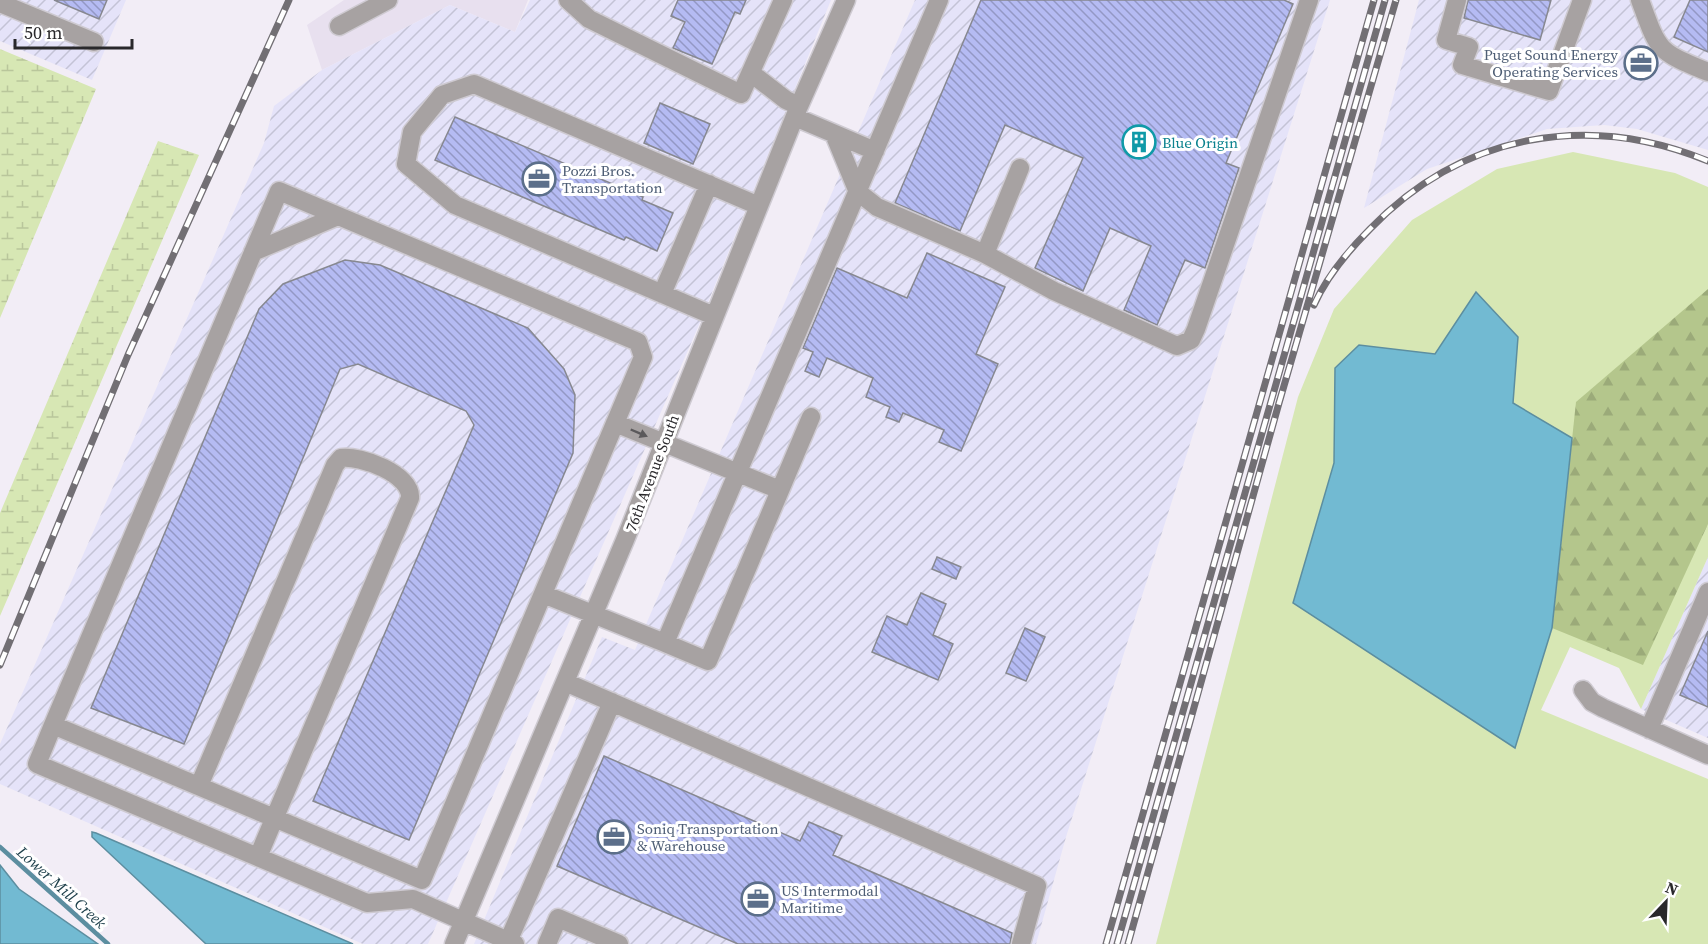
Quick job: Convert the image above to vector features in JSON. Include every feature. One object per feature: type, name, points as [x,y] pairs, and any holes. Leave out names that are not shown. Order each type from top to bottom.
[{"type":"street","points":[[339,26],[388,0]]},
{"type":"street","points":[[568,0],[589,19],[741,94],[783,0]]},
{"type":"street","name":"76th Avenue South","points":[[454,944],[594,615],[797,112],[846,0]]},
{"type":"street","points":[[665,643],[939,0]]},
{"type":"street","points":[[834,134],[858,192],[895,218],[985,254],[1053,291],[1177,346],[1191,340],[1310,0]]},
{"type":"street","points":[[1457,0],[1446,40],[1469,47],[1462,65],[1549,92],[1582,0]]},
{"type":"street","points":[[1640,0],[1656,43],[1671,57],[1708,72]]},
{"type":"street","points":[[0,3],[94,42]]},
{"type":"street","points":[[751,73],[786,100],[797,112],[834,134],[875,151]]},
{"type":"street","points":[[714,316],[455,205],[406,164],[412,132],[442,95],[474,84],[759,206]]},
{"type":"street","points":[[985,254],[1020,168]]},
{"type":"street","points":[[662,294],[709,184]]},
{"type":"street","points":[[53,725],[422,880],[643,357],[638,342],[279,191],[53,725],[37,764],[367,903],[413,899],[510,943],[612,702]]},
{"type":"street","points":[[253,252],[338,216]]},
{"type":"street","points":[[543,594],[708,661],[810,417]]},
{"type":"street","points":[[615,423],[780,490]]},
{"type":"street","points":[[200,786],[335,465],[341,458],[356,458],[396,474],[407,485],[410,498],[258,858]]},
{"type":"street","points":[[1649,729],[1708,592]]},
{"type":"street","points":[[565,682],[1037,886],[1021,944]]},
{"type":"street","points":[[1583,690],[1592,702],[1603,708],[1708,755]]},
{"type":"street","points":[[547,944],[558,918],[619,944]]},
{"type":"shaded area","points":[[0,0],[126,0],[92,80],[0,41]]},
{"type":"shaded area","points":[[344,0],[528,0],[515,32],[450,5],[322,70],[307,25]]},
{"type":"shaded area","points":[[530,0],[831,0],[696,332],[428,944],[363,944],[0,784],[0,744],[264,143],[274,106],[322,70],[450,5],[515,32]]},
{"type":"shaded area","name":"Blue Origin","points":[[915,0],[1330,0],[1066,837],[1036,944],[474,944],[602,637],[635,650]]},
{"type":"shaded area","points":[[1419,0],[1708,0],[1708,150],[1637,129],[1604,125],[1547,129],[1427,169],[1364,208]]},
{"type":"shaded area","points":[[1708,557],[1708,738],[1641,709]]},
{"type":"green space","points":[[0,49],[96,89],[0,318]]},
{"type":"green space","points":[[158,141],[199,155],[0,616],[0,513]]},
{"type":"green space","points":[[1573,152],[1675,173],[1708,187],[1708,557],[1641,709],[1619,668],[1570,647],[1541,710],[1708,779],[1708,944],[1156,944],[1298,397],[1334,309],[1412,220],[1497,169]]},
{"type":"green space","points":[[1708,289],[1708,524],[1643,665],[1552,628],[1576,402]]},
{"type":"water","points":[[1476,292],[1518,337],[1513,403],[1572,438],[1552,628],[1515,748],[1293,603],[1334,463],[1335,368],[1359,345],[1435,354]]},
{"type":"water","points":[[92,832],[353,944],[206,944],[92,837]]},
{"type":"water","points":[[0,865],[19,889],[98,944],[0,944]]},
{"type":"building","points":[[54,0],[107,0],[99,19]]},
{"type":"building","points":[[678,0],[746,0],[740,14],[735,12],[712,64],[673,48],[685,22],[671,16]]},
{"type":"building","name":"Blue Origin","points":[[981,0],[1284,0],[1293,4],[1226,163],[1239,168],[1205,268],[1185,260],[1157,325],[1124,310],[1151,246],[1110,228],[1083,291],[1035,268],[1083,158],[1005,125],[960,231],[895,203]]},
{"type":"building","points":[[1468,0],[1551,0],[1540,40],[1464,18]]},
{"type":"building","points":[[1690,0],[1708,0],[1708,52],[1674,37]]},
{"type":"building","points":[[660,103],[710,124],[693,164],[644,143]]},
{"type":"building","name":"Pozzi Bros. Transportation","points":[[455,117],[643,197],[642,200],[673,213],[657,251],[626,237],[624,240],[435,160]]},
{"type":"building","points":[[927,253],[1005,287],[976,354],[998,364],[961,451],[939,442],[944,430],[903,413],[899,422],[886,417],[890,407],[866,397],[873,378],[827,358],[819,377],[805,371],[813,352],[803,348],[837,268],[907,298]]},
{"type":"building","points":[[345,260],[380,265],[528,328],[564,369],[575,395],[573,453],[409,840],[313,801],[474,425],[466,411],[358,364],[340,369],[184,744],[91,708],[259,309],[283,284]]},
{"type":"building","points":[[937,557],[961,567],[956,579],[932,569]]},
{"type":"building","points":[[921,593],[946,604],[933,635],[953,644],[938,680],[872,652],[887,616],[907,625]]},
{"type":"building","points":[[1025,628],[1045,637],[1026,681],[1006,673]]},
{"type":"building","points":[[1708,631],[1708,707],[1680,695]]},
{"type":"building","points":[[604,756],[800,841],[809,822],[842,836],[833,855],[1012,933],[1010,944],[738,944],[557,866]]},
{"type":"waterway","name":"Lower Mill Creek","points":[[0,847],[108,944]]},
{"type":"railway","points":[[0,665],[128,355],[289,0]]},
{"type":"railway","points":[[1106,944],[1374,0]]},
{"type":"railway","points":[[1117,944],[1385,0]]},
{"type":"railway","points":[[1128,944],[1279,403],[1396,0]]},
{"type":"railway","points":[[1314,305],[1332,274],[1370,229],[1406,197],[1445,171],[1485,153],[1528,141],[1572,135],[1617,137],[1663,146],[1708,161]]},
{"type":"place","name":"Puget Sound Energy Operating Services","points":[[1641,63]]},
{"type":"place","name":"Blue Origin","points":[[1139,142]]},
{"type":"place","name":"Pozzi Bros. Transportation","points":[[539,179]]},
{"type":"place","name":"Soniq Transportation & Warehouse","points":[[614,837]]},
{"type":"place","name":"US Intermodal Maritime","points":[[758,899]]}]
